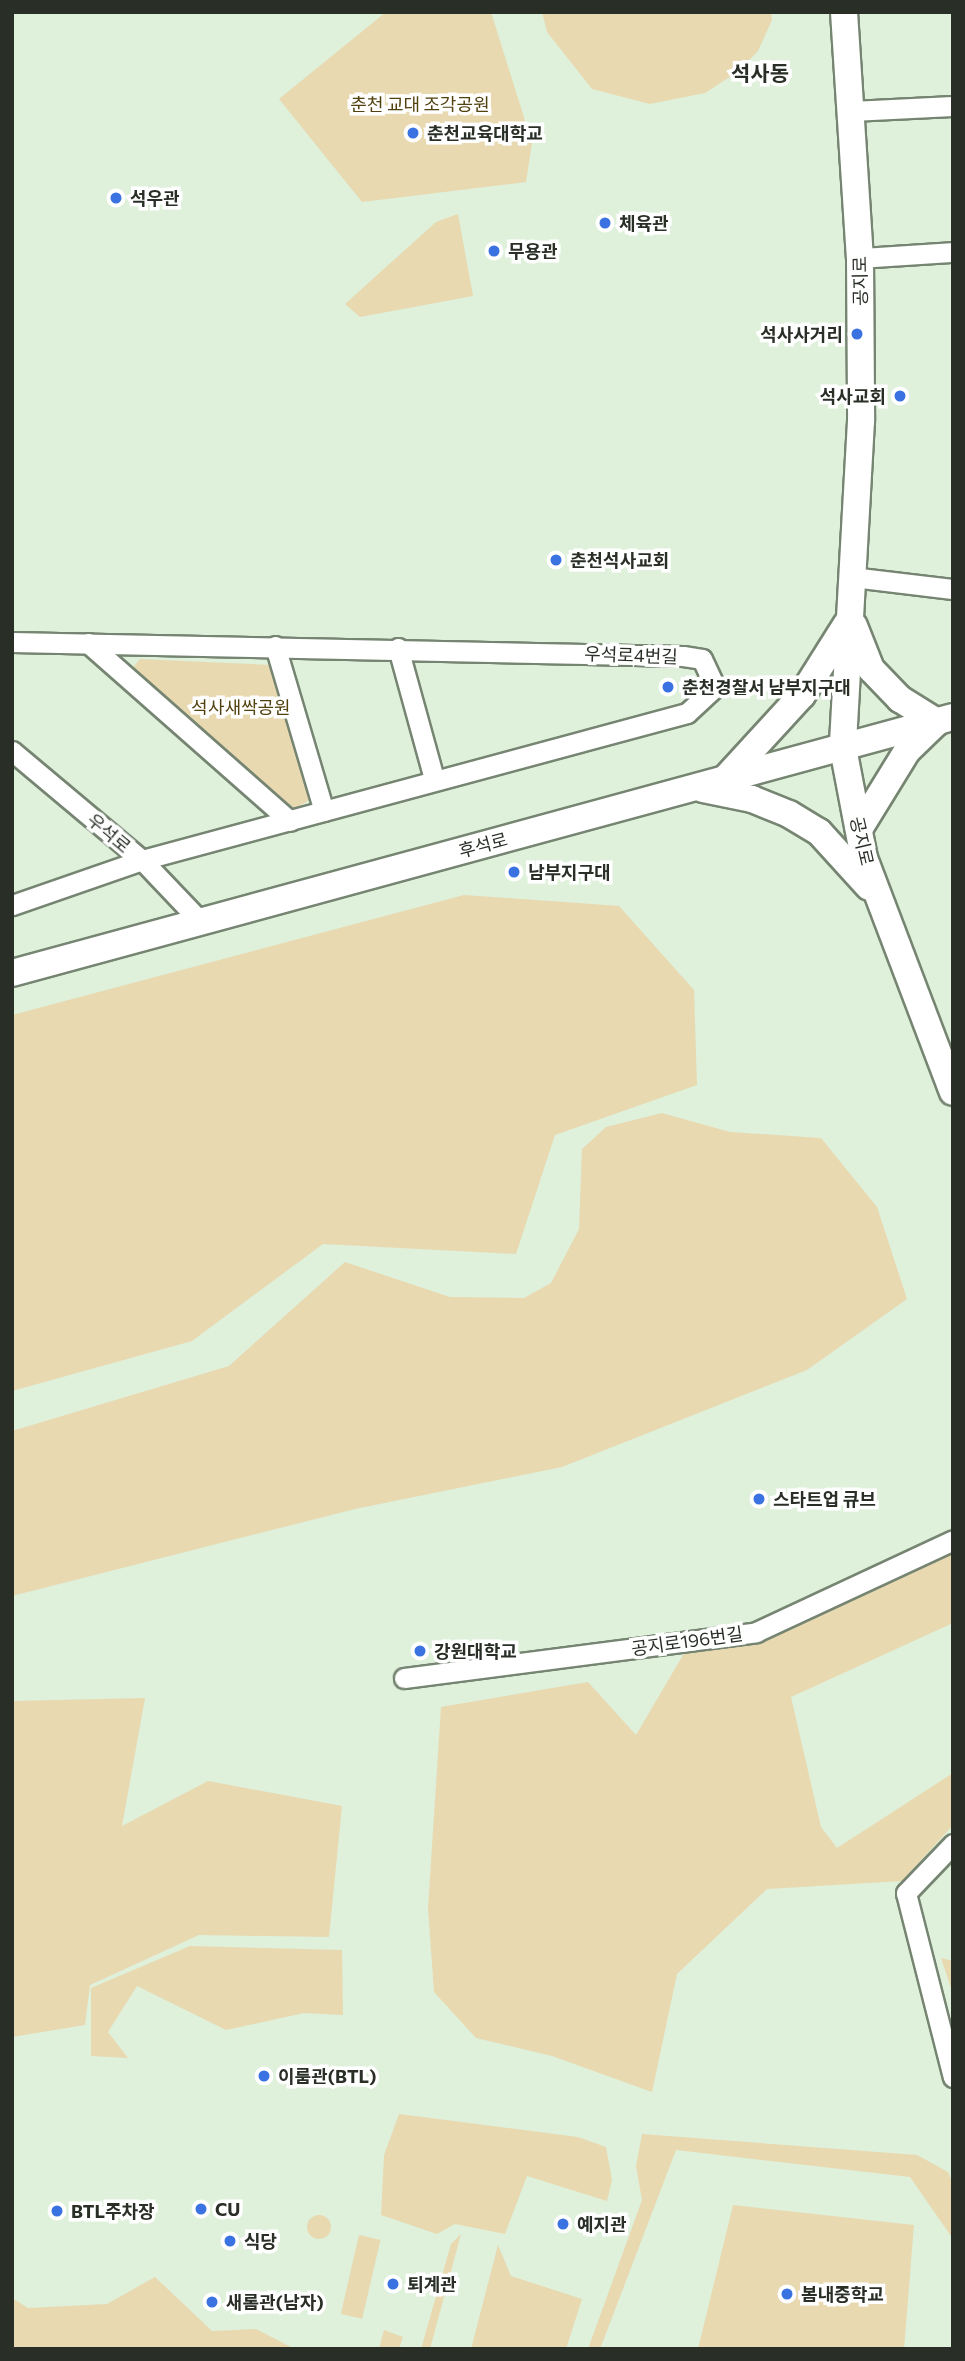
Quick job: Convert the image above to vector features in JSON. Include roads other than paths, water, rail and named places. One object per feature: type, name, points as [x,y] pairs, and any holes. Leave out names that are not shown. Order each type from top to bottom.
[{"type":"street","name":"공지로","points":[[844,12],[860,258],[861,421],[843,748],[859,829],[879,899],[953,1092]]},
{"type":"street","points":[[851,111],[953,106]]},
{"type":"street","points":[[860,258],[953,252]]},
{"type":"street","points":[[852,577],[953,589]]},
{"type":"street","points":[[850,617],[871,669],[900,699],[945,719],[907,751],[859,829]]},
{"type":"street","points":[[724,780],[802,695],[850,617]]},
{"type":"street","name":"우석로4번길","points":[[12,642],[684,656],[702,659],[715,687],[687,713],[434,779],[142,860],[12,905]]},
{"type":"street","points":[[88,643],[290,821]]},
{"type":"street","points":[[275,646],[324,811]]},
{"type":"street","points":[[398,648],[434,779]]},
{"type":"street","name":"후석로","points":[[13,973],[945,719]]},
{"type":"street","name":"우석로","points":[[12,751],[142,860],[200,921]]},
{"type":"street","points":[[694,788],[752,799],[819,832],[879,899]]},
{"type":"street","name":"공지로196번길","points":[[404,1678],[756,1632],[953,1540]]},
{"type":"street","points":[[953,1844],[906,1894],[953,2077]]},
{"type":"place","name":"춘천교육대학교","points":[[413,133]]},
{"type":"place","name":"석우관","points":[[116,198]]},
{"type":"place","name":"체육관","points":[[605,223]]},
{"type":"place","name":"무용관","points":[[494,251]]},
{"type":"place","name":"석사사거리","points":[[857,334]]},
{"type":"place","name":"석사교회","points":[[900,396]]},
{"type":"place","name":"춘천석사교회","points":[[556,560]]},
{"type":"place","name":"춘천경찰서 남부지구대","points":[[668,687]]},
{"type":"place","name":"남부지구대","points":[[514,872]]},
{"type":"place","name":"스타트업 큐브","points":[[759,1499]]},
{"type":"place","name":"강원대학교","points":[[420,1651]]},
{"type":"place","name":"이룸관(BTL)","points":[[264,2076]]},
{"type":"place","name":"CU","points":[[201,2209]]},
{"type":"place","name":"BTL주차장","points":[[57,2211]]},
{"type":"place","name":"예지관","points":[[563,2224]]},
{"type":"place","name":"식당","points":[[230,2241]]},
{"type":"place","name":"퇴계관","points":[[393,2284]]},
{"type":"place","name":"봄내중학교","points":[[787,2294]]},
{"type":"place","name":"새롬관(남자)","points":[[212,2302]]},
{"type":"district","name":"석사동","points":[[760,73]]},
{"type":"park label","name":"춘천 교대 조각공원","points":[[420,104]]},
{"type":"park label","name":"석사새싹공원","points":[[241,707]]}]
